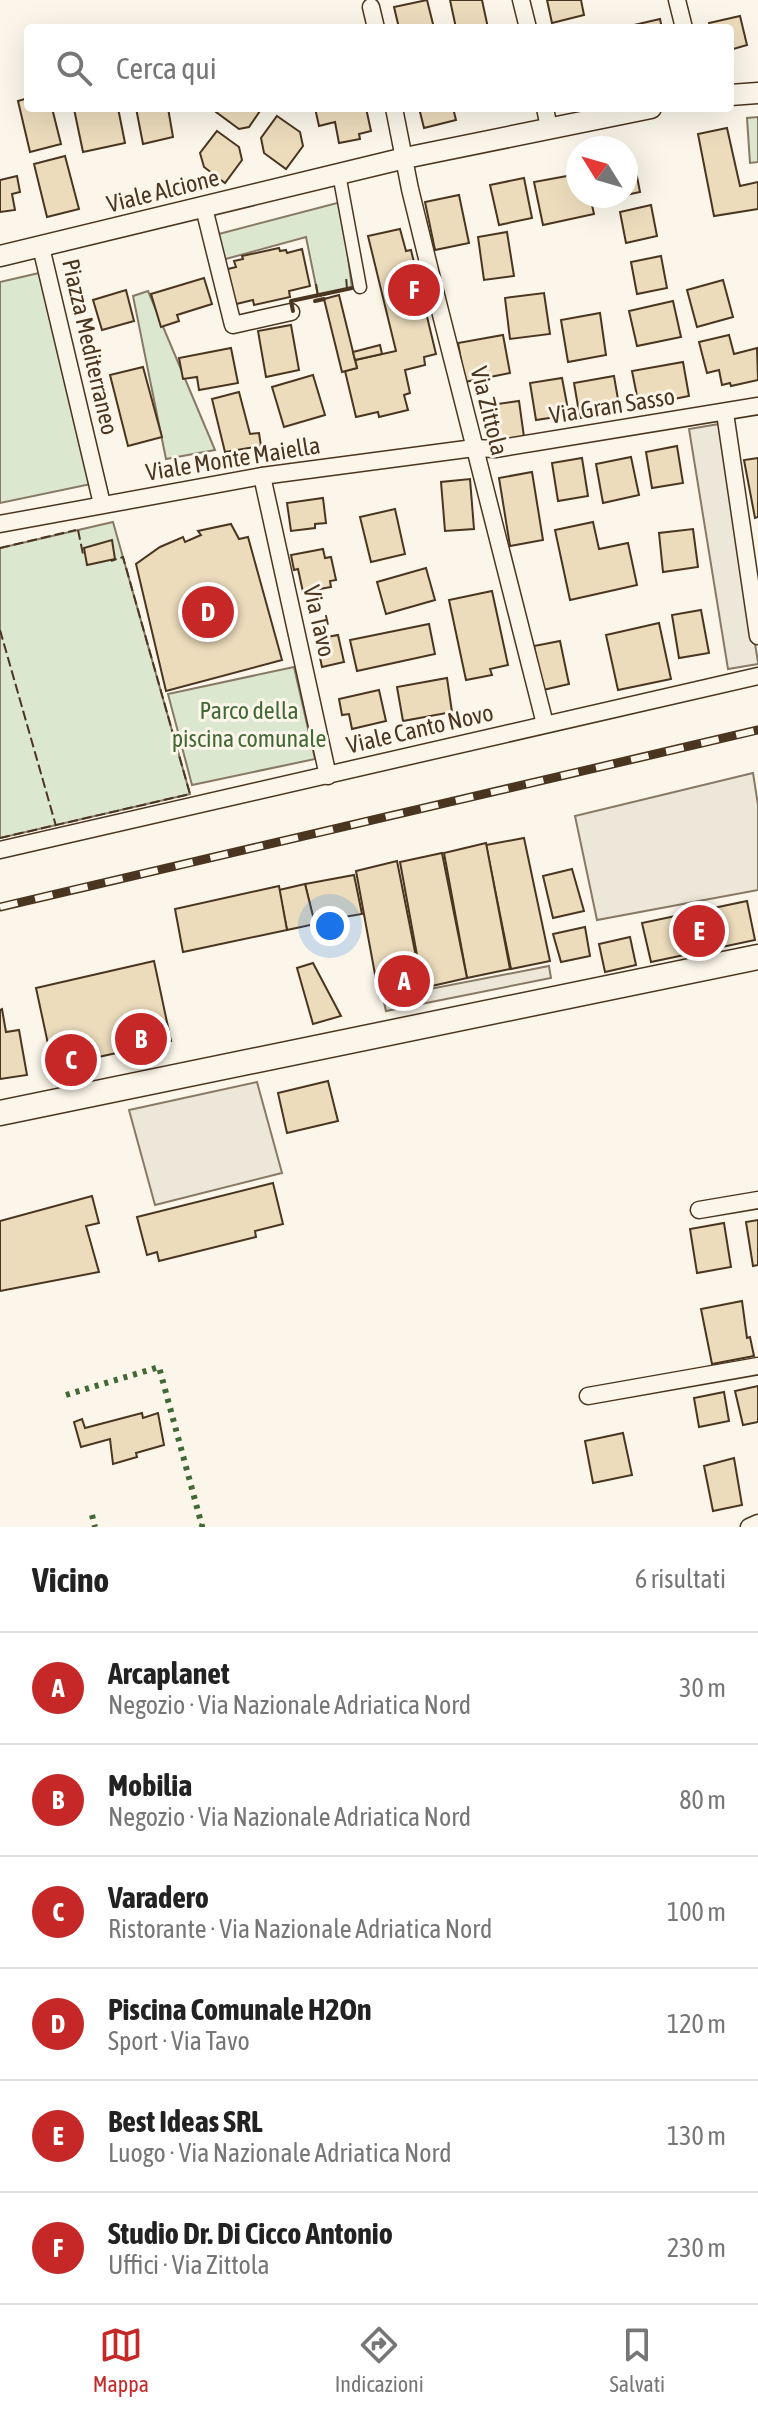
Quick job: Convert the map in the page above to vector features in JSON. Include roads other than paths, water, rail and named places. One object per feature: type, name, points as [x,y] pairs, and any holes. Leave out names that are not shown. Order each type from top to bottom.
[{"type":"main road","points":[[0,1113],[758,957]]},
{"type":"street","points":[[521,0],[527,24]]},
{"type":"street","points":[[677,0],[683,24]]},
{"type":"street","points":[[371,7],[375,24]]},
{"type":"street","points":[[734,95],[758,93]]},
{"type":"street","name":"Via Zittola","points":[[395,112],[410,189],[545,724]]},
{"type":"street","name":"Viale Alcione","points":[[0,256],[405,158],[547,118],[609,112]]},
{"type":"street","points":[[339,174],[360,287]]},
{"type":"street","points":[[204,208],[233,325],[291,312]]},
{"type":"street","name":"Piazza Mediterraneo","points":[[41,247],[102,504]]},
{"type":"street","name":"Via Gran Sasso","points":[[474,448],[495,449],[758,406]]},
{"type":"street","points":[[725,413],[758,636]]},
{"type":"street","name":"Viale Monte Maiella","points":[[0,524],[262,476],[474,448]]},
{"type":"street","name":"Via Tavo","points":[[262,476],[328,776]]},
{"type":"street","name":"Viale Canto Novo","points":[[0,850],[758,676]]},
{"type":"street","points":[[699,1210],[758,1200]]},
{"type":"street","points":[[588,1396],[758,1366]]},
{"type":"street","points":[[749,1527],[758,1523]]},
{"type":"railway","points":[[0,907],[758,730]]},
{"type":"place","name":"Studio Dr. Di Cicco Antonio","points":[[414,290]]},
{"type":"place","name":"Piscina Comunale H2On","points":[[208,612]]},
{"type":"place","name":"Best Ideas SRL","points":[[699,931]]},
{"type":"place","name":"Arcaplanet","points":[[404,981]]},
{"type":"place","name":"Mobilia","points":[[141,1039]]},
{"type":"place","name":"Varadero","points":[[71,1060]]},
{"type":"park label","name":"Parco della piscina comunale","points":[[249,725]]}]
